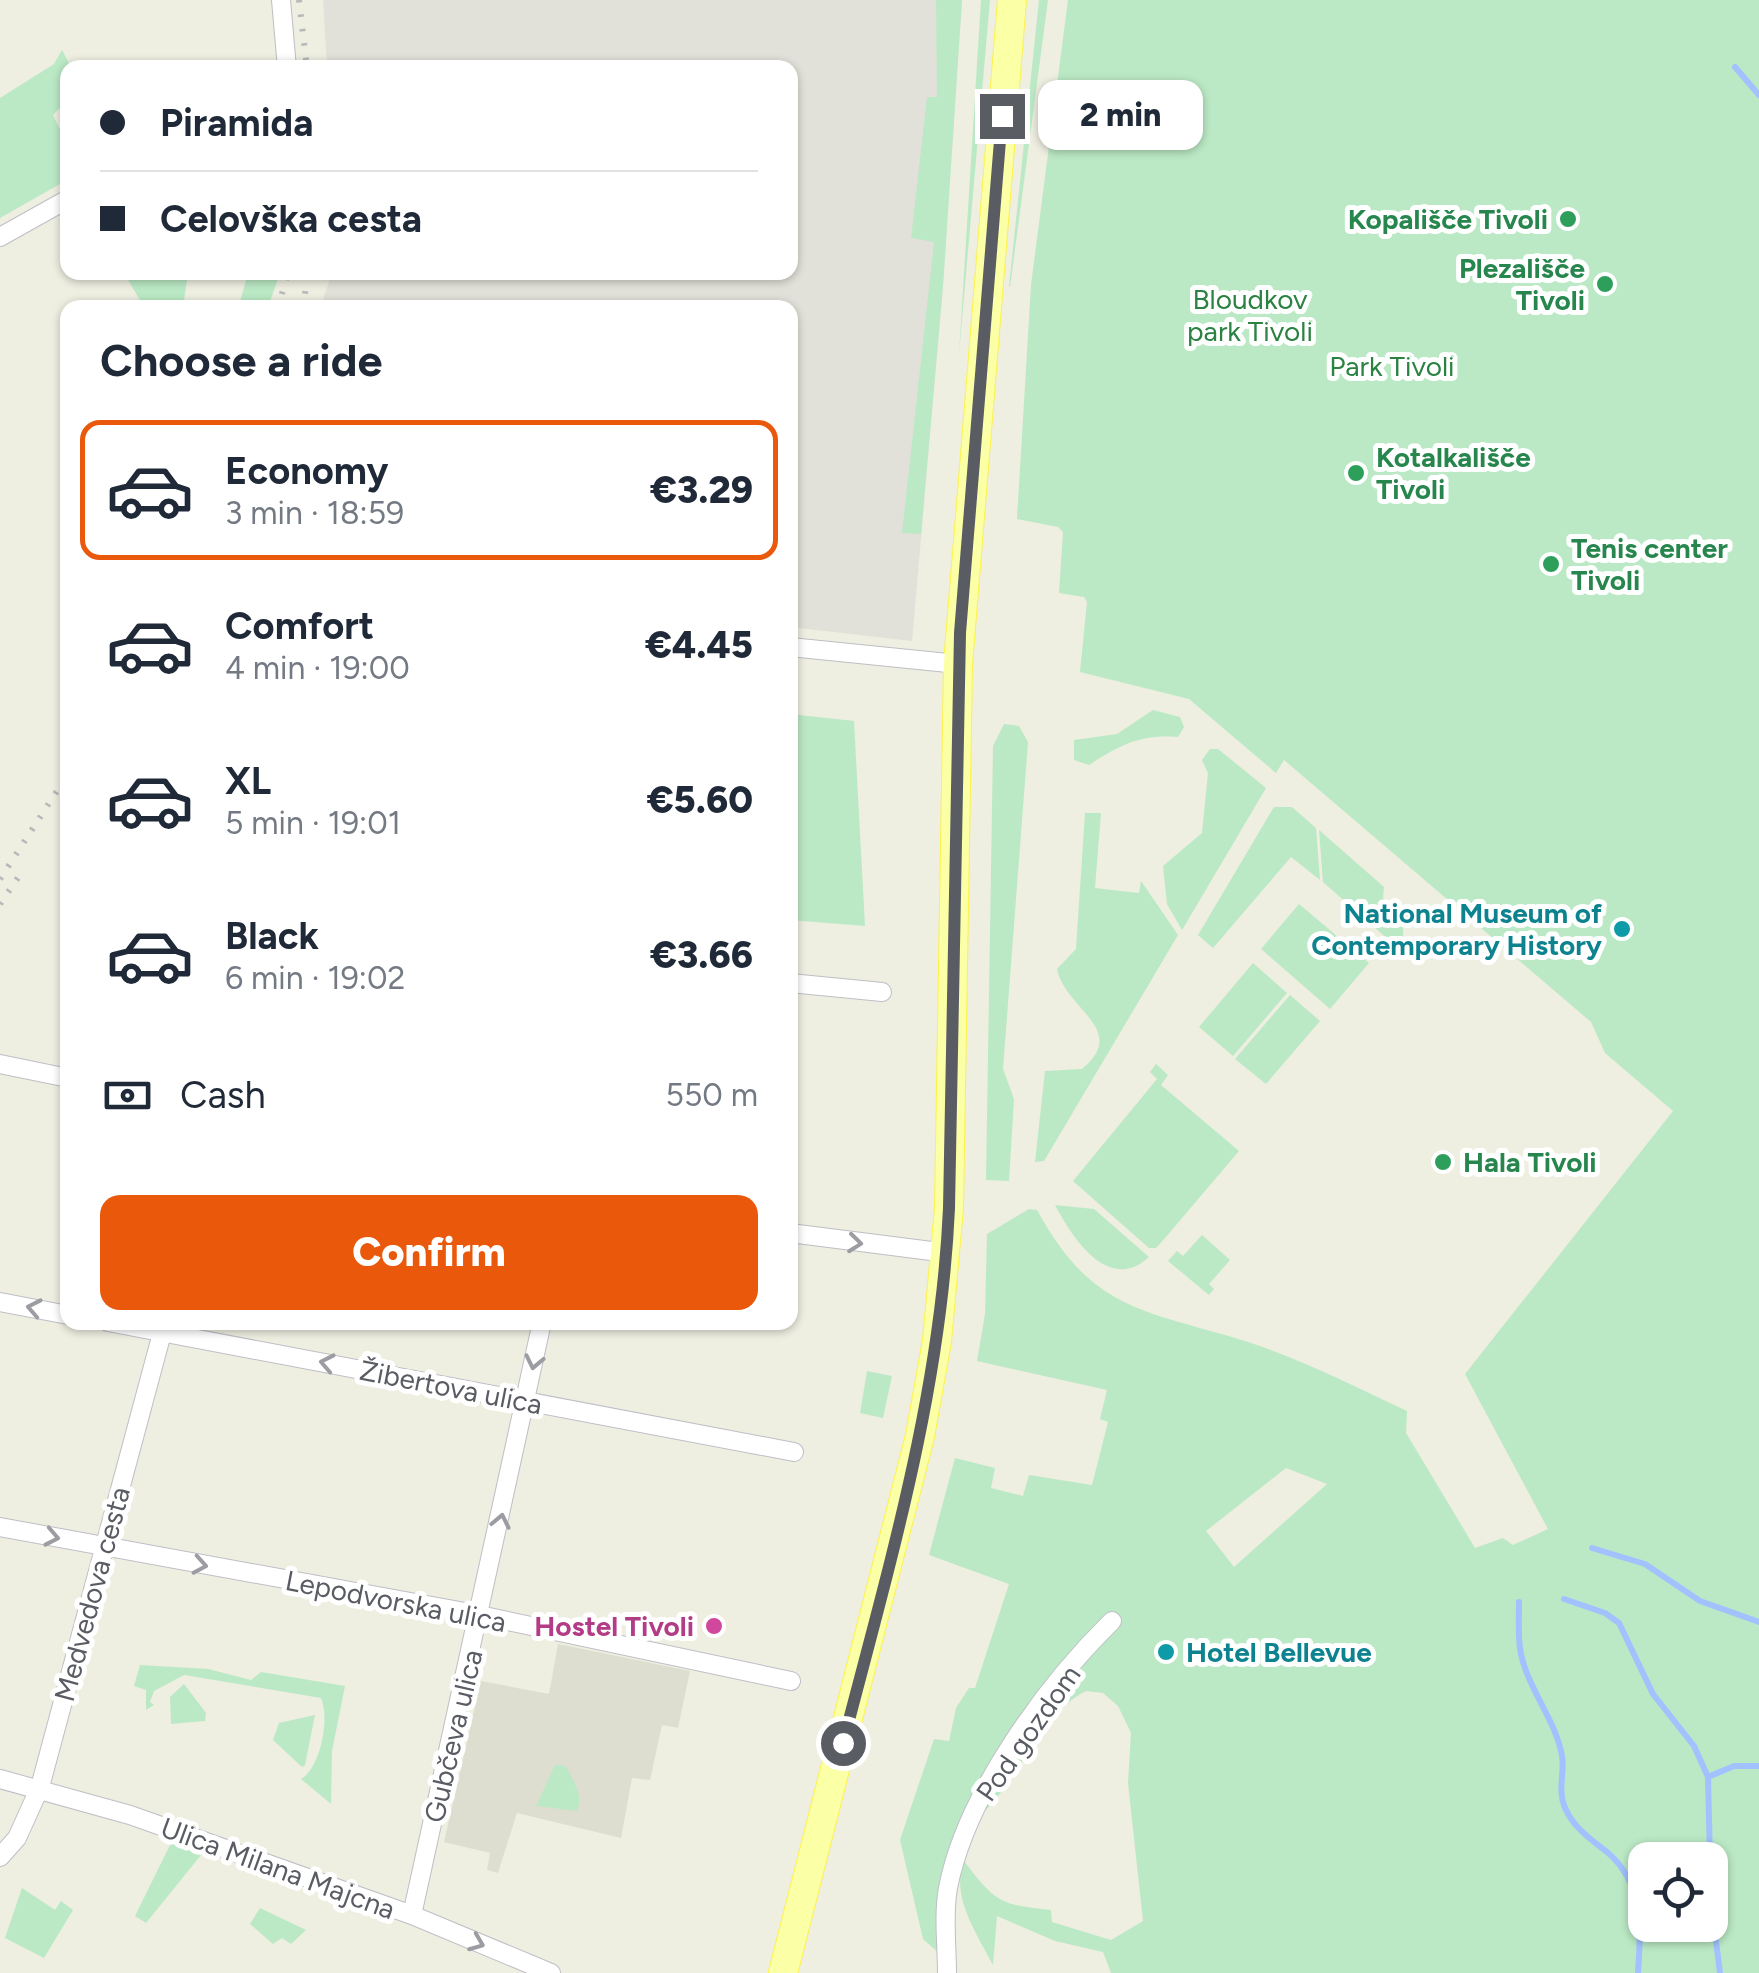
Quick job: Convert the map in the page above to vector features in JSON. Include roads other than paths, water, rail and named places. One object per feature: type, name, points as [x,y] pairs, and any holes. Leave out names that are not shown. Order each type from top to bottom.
[{"type":"main road","points":[[783,1973],[920,1436],[946,1253],[958,664],[1012,0]]},
{"type":"street","points":[[281,0],[286,60]]},
{"type":"street","points":[[0,237],[60,204]]},
{"type":"street","points":[[798,649],[958,664]]},
{"type":"street","points":[[798,985],[882,992]]},
{"type":"street","points":[[0,1064],[60,1076]]},
{"type":"street","points":[[798,1234],[946,1253]]},
{"type":"street","points":[[0,1302],[60,1313]]},
{"type":"street","name":"Medvedova cesta","points":[[0,1857],[17,1838],[40,1787],[164,1330]]},
{"type":"street","name":"Žibertova ulica","points":[[184,1330],[526,1402],[794,1452]]},
{"type":"street","name":"Gubčeva ulica","points":[[412,1915],[481,1616],[540,1330]]},
{"type":"street","name":"Lepodvorska ulica","points":[[0,1527],[481,1616],[791,1681]]},
{"type":"street","name":"Pod gozdom","points":[[947,1973],[946,1902],[975,1808],[1041,1708],[1112,1620]]},
{"type":"street","name":"Ulica Milana Majcna","points":[[0,1779],[40,1787],[412,1915],[551,1973]]},
{"type":"waterway","points":[[1735,67],[1759,95]]},
{"type":"waterway","points":[[1592,1548],[1645,1564],[1700,1601],[1759,1622]]},
{"type":"waterway","points":[[1564,1599],[1605,1613],[1619,1623],[1653,1694],[1694,1746],[1708,1777],[1734,1766],[1759,1766]]},
{"type":"waterway","points":[[1519,1602],[1523,1662],[1559,1742],[1565,1808],[1578,1827],[1619,1864],[1634,1892],[1640,1940],[1638,1973]]},
{"type":"waterway","points":[[1708,1777],[1711,1901],[1720,1973]]},
{"type":"railway","points":[[299,0],[306,60]]},
{"type":"railway","points":[[280,300],[286,280]]},
{"type":"railway","points":[[304,300],[307,280]]},
{"type":"railway","points":[[0,879],[60,786]]},
{"type":"railway","points":[[0,904],[24,869]]},
{"type":"place","name":"Kopališče Tivoli","points":[[1568,219]]},
{"type":"place","name":"Plezališče Tivoli","points":[[1605,284]]},
{"type":"place","name":"Kotalkališče Tivoli","points":[[1356,473]]},
{"type":"place","name":"Tenis center Tivoli","points":[[1551,564]]},
{"type":"place","name":"National Museum of Contemporary History","points":[[1622,929]]},
{"type":"place","name":"Hala Tivoli","points":[[1443,1162]]},
{"type":"place","name":"Hostel Tivoli","points":[[714,1626]]},
{"type":"place","name":"Hotel Bellevue","points":[[1166,1652]]},
{"type":"park label","name":"Bloudkov park Tivoli","points":[[1250,315]]},
{"type":"park label","name":"Park Tivoli","points":[[1392,366]]}]
